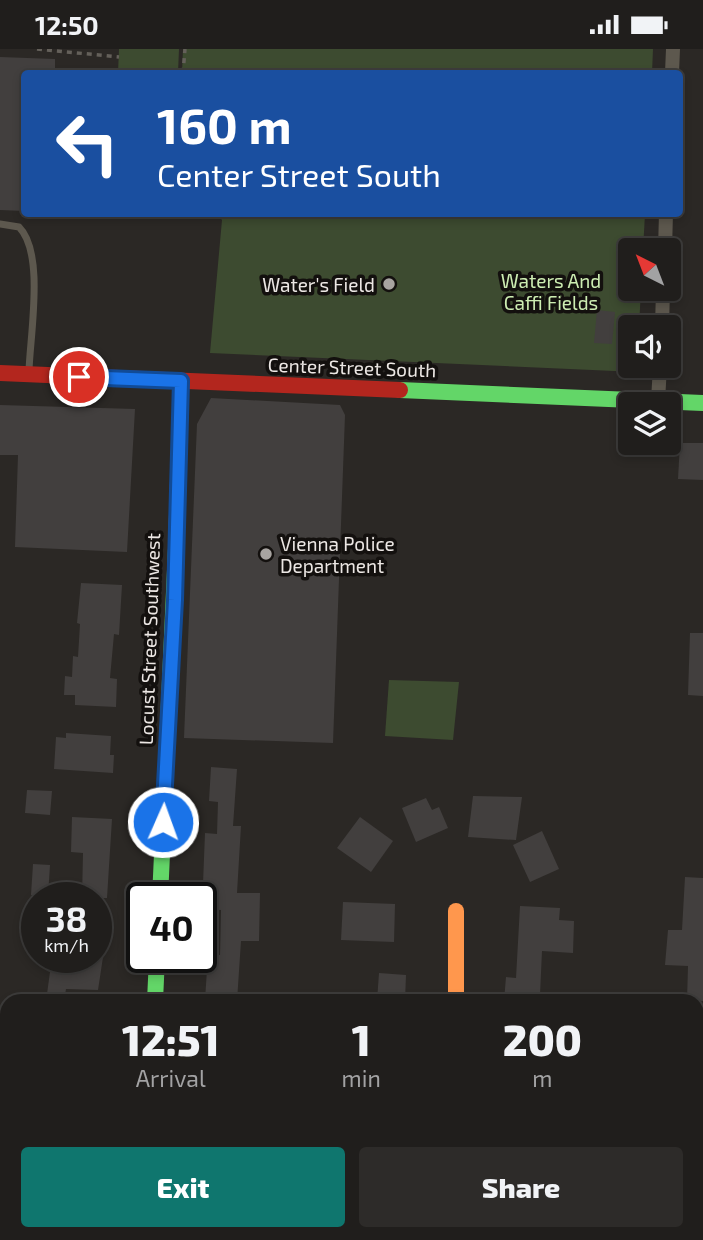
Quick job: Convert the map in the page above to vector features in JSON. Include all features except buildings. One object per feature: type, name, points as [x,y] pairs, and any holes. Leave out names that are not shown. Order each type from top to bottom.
[{"type":"street","points":[[673,49],[673,70]]},
{"type":"street","points":[[665,238],[666,217]]},
{"type":"street","name":"Center Street South","points":[[0,373],[618,399]]},
{"type":"street","name":"Locust Street Southwest","points":[[161,882],[171,694],[181,381]]},
{"type":"street","name":"Center Street South","points":[[681,402],[703,403]]},
{"type":"street","points":[[456,911],[456,994]]},
{"type":"street","points":[[155,994],[156,973]]},
{"type":"lane","points":[[0,224],[19,227],[30,242],[33,269],[29,375]]},
{"type":"path","points":[[37,49],[119,57]]},
{"type":"path","points":[[183,70],[185,49]]},
{"type":"green space","points":[[119,49],[179,49],[178,70],[118,70]]},
{"type":"green space","points":[[183,49],[653,49],[652,70],[182,70]]},
{"type":"green space","name":"Waters And Caffi Fields","points":[[220,217],[645,217],[644,238],[618,238],[618,301],[640,301],[640,315],[618,315],[618,371],[210,353],[222,220]]},
{"type":"green space","points":[[389,680],[459,682],[453,740],[385,736]]},
{"type":"traffic: fast","points":[[400,390],[703,403]]},
{"type":"traffic: fast","points":[[161,882],[176,548]]},
{"type":"traffic: fast","points":[[155,994],[156,973]]},
{"type":"traffic: slow","points":[[176,548],[181,381]]},
{"type":"traffic: slow","points":[[456,911],[456,994]]},
{"type":"traffic: jam","points":[[0,373],[400,390]]},
{"type":"place","name":"Water's Field","points":[[389,284]]},
{"type":"place","name":"Vienna Police Department","points":[[266,554]]},
{"type":"route","points":[[79,377],[181,381],[174,559],[175,600],[163,822]]}]
